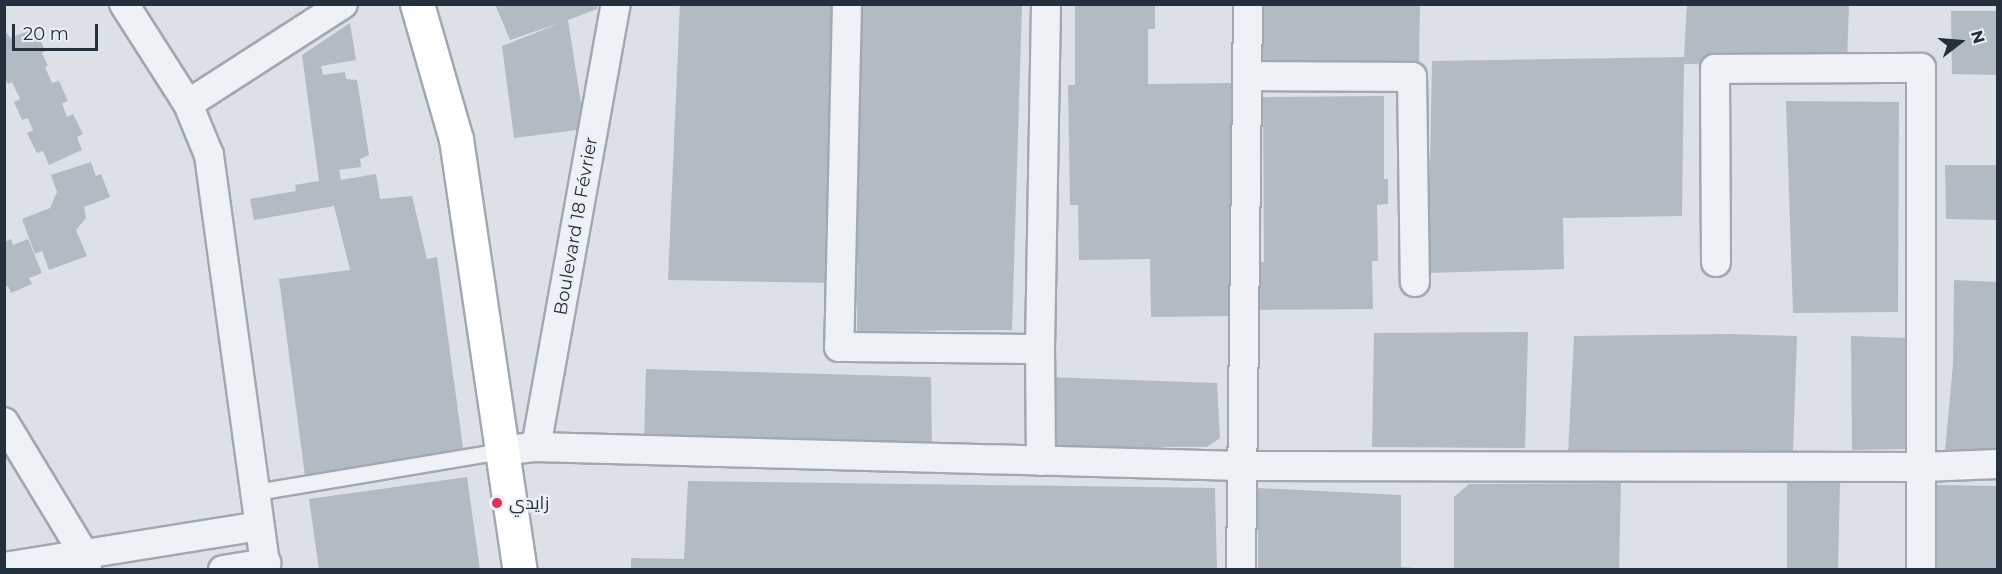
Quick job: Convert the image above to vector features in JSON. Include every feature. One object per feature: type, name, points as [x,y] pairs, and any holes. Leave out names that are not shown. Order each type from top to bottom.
[{"type":"main road","points":[[417,4],[456,139],[519,570]]},
{"type":"street","points":[[124,4],[188,104],[200,129],[214,183],[266,566],[223,570]]},
{"type":"street","points":[[188,104],[343,4]]},
{"type":"street","name":"Boulevard 18 Février","points":[[536,447],[616,4]]},
{"type":"street","points":[[847,4],[839,347],[1040,349]]},
{"type":"street","points":[[1041,461],[1040,349],[1046,4]]},
{"type":"street","points":[[1241,570],[1248,4]]},
{"type":"street","points":[[1716,262],[1715,69],[1921,68],[1923,467],[1921,570]]},
{"type":"street","points":[[1247,76],[1412,77],[1415,282]]},
{"type":"street","points":[[4,422],[86,563]]},
{"type":"street","points":[[501,451],[536,447],[1241,466],[1923,467],[1998,464]]},
{"type":"street","points":[[4,567],[86,563],[260,526]]},
{"type":"lane","points":[[256,492],[501,451]]},
{"type":"building","points":[[495,4],[598,4],[597,9],[568,20],[585,129],[514,138],[502,46],[563,22],[510,40]]},
{"type":"building","points":[[680,4],[835,4],[834,194],[825,197],[831,197],[831,230],[825,230],[825,255],[830,254],[830,283],[668,280]]},
{"type":"building","points":[[859,4],[1022,4],[1012,330],[857,331]]},
{"type":"building","points":[[1075,4],[1155,4],[1155,29],[1148,29],[1148,84],[1236,83],[1238,316],[1151,317],[1150,259],[1079,260],[1078,205],[1070,205],[1068,85],[1075,85]]},
{"type":"building","points":[[1253,4],[1420,4],[1419,61],[1252,64]]},
{"type":"building","points":[[1687,4],[1849,4],[1847,62],[1684,64],[1682,216],[1563,218],[1564,269],[1428,273],[1432,61],[1684,57]]},
{"type":"building","points":[[1951,11],[1998,11],[1998,75],[1952,74]]},
{"type":"building","points":[[350,23],[356,60],[321,66],[323,75],[345,72],[346,79],[357,80],[369,155],[360,159],[361,167],[339,170],[341,180],[376,174],[380,199],[412,196],[427,259],[437,257],[464,455],[305,476],[279,279],[350,270],[334,206],[254,220],[250,199],[296,191],[295,185],[319,181],[302,55]]},
{"type":"building","points":[[36,28],[45,51],[42,53],[48,66],[45,67],[52,83],[59,81],[68,101],[62,103],[67,117],[73,114],[83,134],[77,137],[82,150],[49,165],[43,151],[37,153],[27,133],[33,130],[28,118],[22,120],[14,102],[20,99],[12,82],[8,84],[4,77],[4,29],[10,38]]},
{"type":"building","points":[[1384,96],[1384,179],[1388,179],[1388,204],[1377,205],[1378,261],[1372,261],[1373,309],[1252,310],[1251,262],[1264,262],[1263,97]]},
{"type":"building","points":[[1786,101],[1899,102],[1898,312],[1793,313]]},
{"type":"building","points":[[91,162],[96,176],[101,174],[110,197],[84,207],[86,218],[76,230],[87,256],[49,270],[42,251],[35,254],[22,219],[50,208],[57,192],[51,175]]},
{"type":"building","points":[[1945,165],[1998,165],[1998,220],[1946,219]]},
{"type":"building","points":[[11,239],[13,245],[28,239],[42,273],[29,278],[32,284],[11,293],[8,286],[4,288],[4,242]]},
{"type":"building","points":[[1954,280],[1998,282],[1998,450],[1945,451],[1953,364]]},
{"type":"building","points":[[1528,332],[1525,448],[1372,447],[1374,333]]},
{"type":"building","points":[[1730,334],[1797,336],[1793,451],[1568,454],[1574,336]]},
{"type":"building","points":[[1851,336],[1906,338],[1905,449],[1852,450]]},
{"type":"building","points":[[646,369],[931,377],[932,449],[644,440]]},
{"type":"building","points":[[1047,377],[1217,383],[1220,438],[1207,447],[1057,447],[1049,439]]},
{"type":"building","points":[[467,477],[480,570],[319,570],[309,499]]},
{"type":"building","points":[[688,481],[1215,488],[1217,570],[631,570],[631,558],[684,559]]},
{"type":"building","points":[[1787,482],[1840,482],[1838,570],[1787,570]]},
{"type":"building","points":[[1621,483],[1619,570],[1454,570],[1454,497],[1469,484]]},
{"type":"building","points":[[1933,485],[1998,486],[1998,570],[1933,570]]},
{"type":"building","points":[[1258,488],[1401,495],[1401,567],[1444,570],[1258,570]]},
{"type":"place","name":"زايدي","points":[[497,503]]}]
